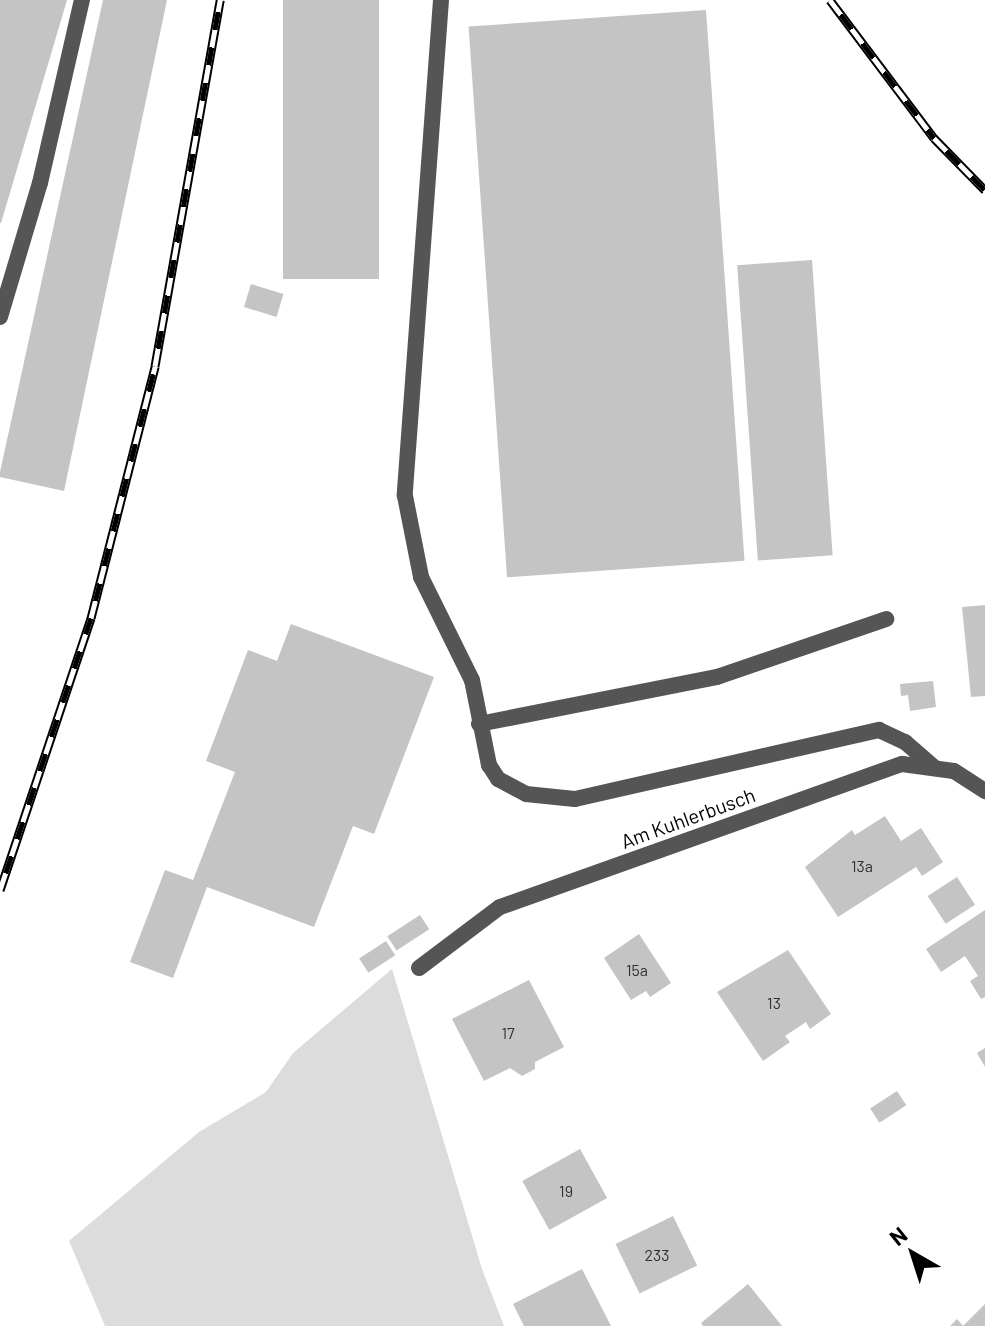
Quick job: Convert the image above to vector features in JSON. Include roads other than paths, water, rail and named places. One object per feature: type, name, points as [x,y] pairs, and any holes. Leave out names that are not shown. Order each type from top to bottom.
[{"type":"street","points":[[0,317],[40,183],[82,0]]},
{"type":"street","points":[[441,0],[405,496],[421,577],[472,680],[479,724],[498,779],[526,794],[559,799],[625,790],[869,731],[897,737],[935,768]]},
{"type":"street","points":[[479,724],[717,677],[886,619]]},
{"type":"street","name":"Am Kuhlerbusch","points":[[419,968],[500,907],[902,764],[954,771],[985,791]]},
{"type":"railway","points":[[0,890],[91,618],[155,366],[220,0]]},
{"type":"railway","points":[[830,0],[934,138],[985,190]]}]
